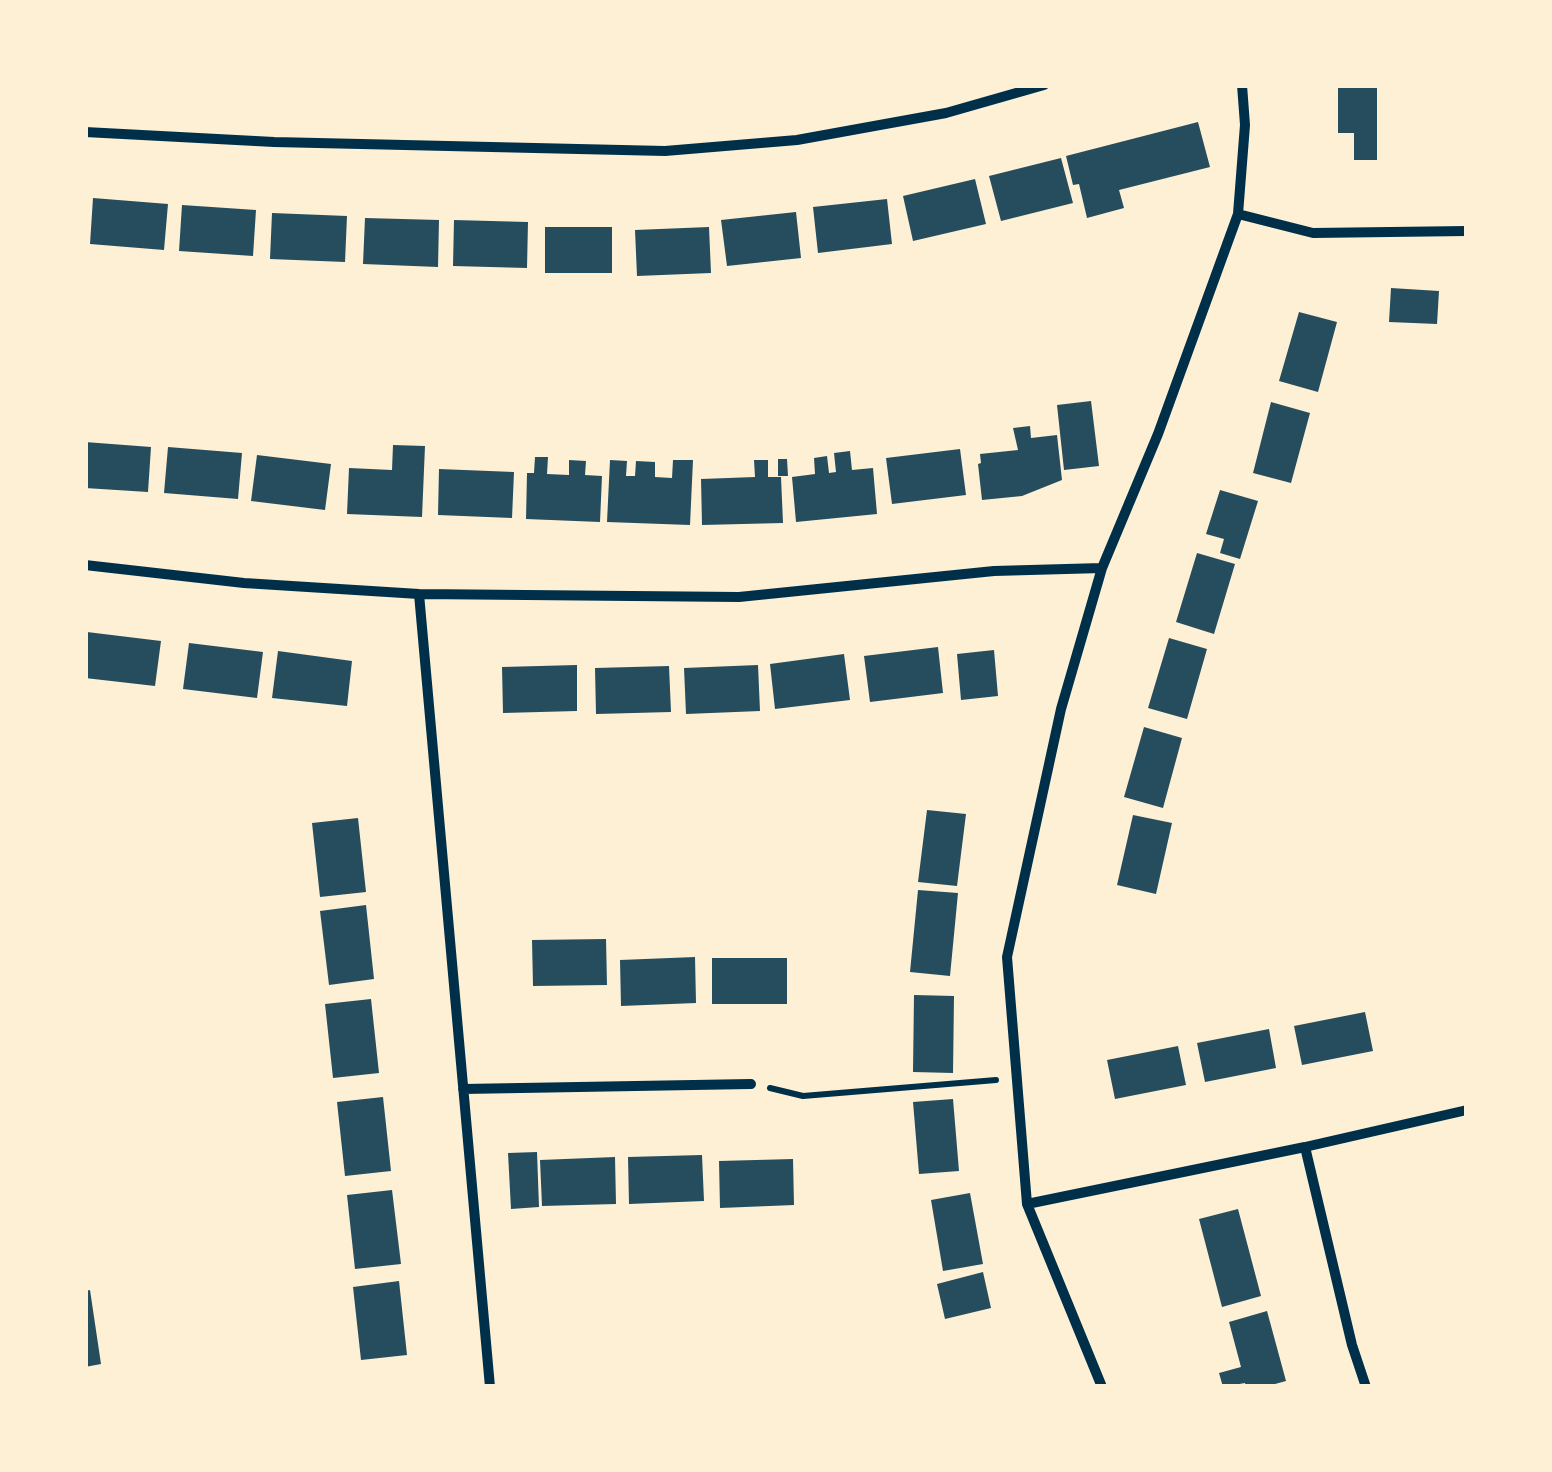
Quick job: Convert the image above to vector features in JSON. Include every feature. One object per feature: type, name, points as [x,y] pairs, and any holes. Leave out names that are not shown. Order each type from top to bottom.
[{"type":"street","points":[[85,132],[274,142],[665,151],[797,140],[946,113],[1044,85]]},
{"type":"street","points":[[1102,1387],[1027,1204],[1008,957],[1061,710],[1102,568],[1158,434],[1238,214],[1245,124],[1242,85]]},
{"type":"street","points":[[1238,214],[1313,233],[1467,231]]},
{"type":"street","points":[[85,565],[244,583],[419,594],[739,597],[994,572],[1102,568]]},
{"type":"street","points":[[419,594],[490,1387]]},
{"type":"street","points":[[463,1090],[751,1084]]},
{"type":"street","points":[[1027,1204],[1467,1110]]},
{"type":"street","points":[[1305,1147],[1352,1345],[1366,1387]]},
{"type":"path","points":[[751,1084],[803,1096],[1017,1076]]},
{"type":"building","points":[[1338,85],[1377,85],[1377,160],[1354,160],[1354,133],[1338,133]]},
{"type":"building","points":[[1198,122],[1210,167],[1119,190],[1124,208],[1087,218],[1079,184],[1073,185],[1066,156]]},
{"type":"building","points":[[1061,158],[1073,203],[1001,221],[989,176]]},
{"type":"building","points":[[975,179],[986,224],[913,241],[903,196]]},
{"type":"building","points":[[93,198],[168,204],[164,250],[90,244]]},
{"type":"building","points":[[887,199],[892,244],[818,253],[813,207]]},
{"type":"building","points":[[182,205],[256,210],[253,256],[179,251]]},
{"type":"building","points":[[796,212],[801,258],[727,266],[721,220]]},
{"type":"building","points":[[272,213],[347,216],[345,262],[270,259]]},
{"type":"building","points":[[365,218],[439,220],[438,267],[363,264]]},
{"type":"building","points":[[454,220],[528,222],[527,268],[453,266]]},
{"type":"building","points":[[545,227],[612,227],[612,273],[545,273]]},
{"type":"building","points":[[709,227],[711,273],[637,276],[635,230]]},
{"type":"building","points":[[1391,288],[1439,291],[1437,324],[1389,322]]},
{"type":"building","points":[[1299,312],[1337,322],[1318,392],[1279,381]]},
{"type":"building","points":[[1091,401],[1099,466],[1064,470],[1057,405]]},
{"type":"building","points":[[1271,402],[1310,413],[1291,483],[1253,473]]},
{"type":"building","points":[[1030,426],[1031,438],[1057,435],[1062,480],[1022,496],[982,500],[980,454],[1018,450],[1013,428]]},
{"type":"building","points":[[85,442],[151,447],[148,492],[85,488]]},
{"type":"building","points":[[393,445],[425,446],[422,517],[347,514],[349,468],[392,470]]},
{"type":"building","points":[[168,447],[242,453],[238,499],[164,493]]},
{"type":"building","points":[[960,449],[966,495],[892,504],[886,458]]},
{"type":"building","points":[[850,451],[852,470],[873,468],[877,514],[796,522],[792,477],[815,474],[814,458],[827,456],[829,473],[836,472],[834,453]]},
{"type":"building","points":[[257,455],[331,464],[325,510],[251,501]]},
{"type":"building","points":[[535,457],[548,457],[547,474],[569,475],[569,460],[586,461],[585,475],[602,476],[600,522],[526,519],[527,473],[534,473]]},
{"type":"building","points":[[778,459],[787,459],[788,476],[778,476]]},
{"type":"building","points":[[610,460],[627,461],[626,476],[635,476],[636,461],[655,462],[655,477],[672,478],[673,460],[693,460],[690,525],[607,522]]},
{"type":"building","points":[[754,460],[768,460],[768,477],[781,477],[783,523],[702,525],[701,479],[755,477]]},
{"type":"building","points":[[439,469],[514,472],[512,518],[438,515]]},
{"type":"building","points":[[1220,490],[1258,501],[1240,559],[1220,553],[1224,539],[1206,534]]},
{"type":"building","points":[[1197,553],[1235,564],[1214,634],[1176,622]]},
{"type":"building","points":[[87,632],[161,641],[155,686],[85,678]]},
{"type":"building","points":[[1169,638],[1207,649],[1187,719],[1148,708]]},
{"type":"building","points":[[189,643],[263,652],[257,698],[183,689]]},
{"type":"building","points":[[938,647],[943,693],[870,702],[864,656]]},
{"type":"building","points":[[994,650],[998,696],[961,700],[957,654]]},
{"type":"building","points":[[278,651],[352,661],[347,706],[272,698]]},
{"type":"building","points":[[844,654],[850,700],[775,709],[770,664]]},
{"type":"building","points":[[577,665],[577,711],[503,713],[502,667]]},
{"type":"building","points":[[758,665],[760,711],[686,714],[684,668]]},
{"type":"building","points":[[669,666],[671,712],[596,714],[595,668]]},
{"type":"building","points":[[1144,727],[1182,738],[1163,808],[1124,797]]},
{"type":"building","points":[[927,810],[966,814],[957,886],[918,882]]},
{"type":"building","points":[[1133,815],[1172,823],[1156,894],[1117,885]]},
{"type":"building","points":[[358,818],[366,892],[320,897],[312,823]]},
{"type":"building","points":[[918,890],[958,893],[950,976],[910,972]]},
{"type":"building","points":[[366,905],[374,979],[329,985],[320,911]]},
{"type":"building","points":[[606,939],[607,985],[533,986],[532,940]]},
{"type":"building","points":[[695,957],[696,1003],[621,1006],[620,960]]},
{"type":"building","points":[[712,958],[787,958],[787,1004],[712,1004]]},
{"type":"building","points":[[914,995],[954,996],[953,1073],[913,1072]]},
{"type":"building","points":[[371,999],[379,1073],[333,1078],[325,1004]]},
{"type":"building","points":[[1365,1012],[1373,1051],[1302,1065],[1294,1026]]},
{"type":"building","points":[[1269,1029],[1276,1068],[1205,1082],[1197,1043]]},
{"type":"building","points":[[1178,1046],[1186,1085],[1115,1099],[1107,1060]]},
{"type":"building","points":[[383,1097],[391,1171],[345,1176],[337,1102]]},
{"type":"building","points":[[953,1099],[959,1171],[919,1174],[913,1102]]},
{"type":"building","points":[[537,1152],[539,1207],[511,1209],[508,1153]]},
{"type":"building","points":[[702,1155],[704,1201],[629,1204],[628,1157]]},
{"type":"building","points":[[615,1157],[616,1204],[542,1206],[540,1160]]},
{"type":"building","points":[[793,1159],[794,1205],[720,1208],[719,1161]]},
{"type":"building","points":[[392,1190],[401,1264],[355,1269],[347,1195]]},
{"type":"building","points":[[970,1193],[983,1264],[943,1271],[931,1200]]},
{"type":"building","points":[[1238,1209],[1261,1296],[1222,1307],[1199,1219]]},
{"type":"building","points":[[983,1272],[991,1308],[945,1319],[937,1284]]},
{"type":"building","points":[[399,1281],[407,1355],[361,1360],[353,1287]]},
{"type":"building","points":[[90,1290],[101,1364],[85,1367],[85,1291]]},
{"type":"building","points":[[1267,1311],[1286,1381],[1264,1387],[1246,1387],[1245,1383],[1223,1387],[1219,1373],[1241,1367],[1229,1322]]}]
